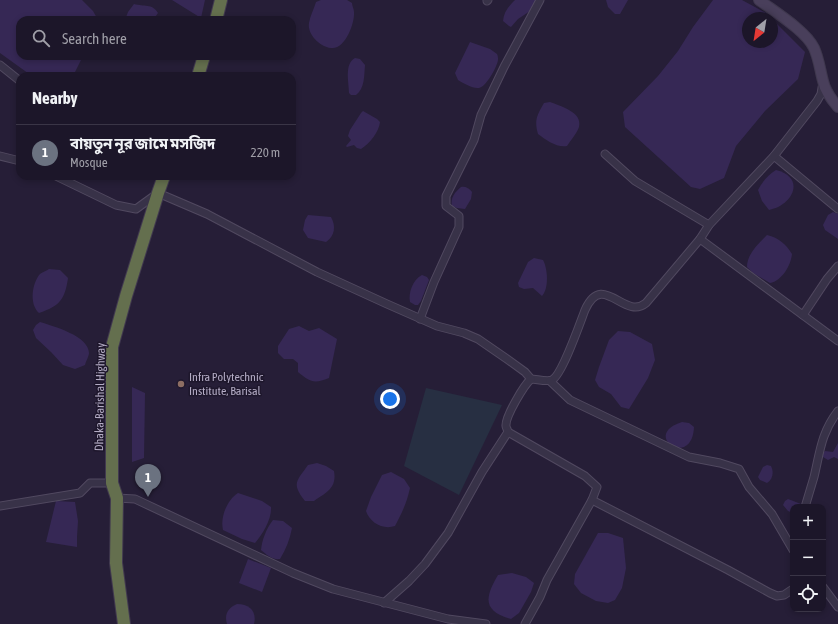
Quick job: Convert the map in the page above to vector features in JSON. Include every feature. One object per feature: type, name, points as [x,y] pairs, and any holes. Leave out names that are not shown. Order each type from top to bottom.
[{"type":"highway","points":[[217,16],[221,0]]},
{"type":"highway","points":[[199,72],[203,60]]},
{"type":"highway","name":"Dhaka-Barishal Highway","points":[[124,624],[116,563],[117,498],[112,483],[112,347],[126,296],[163,180]]},
{"type":"street","points":[[420,319],[434,282],[459,227],[459,216],[446,206],[446,196],[474,140],[484,108],[540,0]]},
{"type":"street","points":[[759,0],[800,31],[809,40],[817,55],[823,82],[828,94],[838,107]]},
{"type":"street","points":[[0,64],[16,78]]},
{"type":"street","points":[[550,381],[556,377],[564,362],[587,306],[594,296],[600,294],[608,295],[636,308],[642,306],[700,239],[709,225],[774,156],[817,101],[821,94],[823,82]]},
{"type":"street","points":[[605,154],[634,181],[709,225]]},
{"type":"street","points":[[0,156],[16,160]]},
{"type":"street","points":[[774,156],[838,209]]},
{"type":"street","points":[[64,180],[116,206],[136,209],[158,193],[207,214],[316,272],[420,319],[478,339],[525,372],[531,379],[550,381],[570,400],[689,457],[720,463],[739,469],[749,487],[772,514],[790,545]]},
{"type":"street","points":[[700,239],[838,341]]},
{"type":"street","points":[[803,315],[827,279],[838,266]]},
{"type":"street","points":[[525,624],[540,597],[547,580],[592,500],[597,487],[591,481],[508,432],[506,426],[508,417],[519,396],[531,379]]},
{"type":"street","points":[[806,504],[814,477],[820,446],[831,420],[838,411]]},
{"type":"street","points":[[384,603],[409,581],[425,564],[448,533],[482,472],[508,432]]},
{"type":"street","points":[[0,506],[80,493],[90,483],[112,483]]},
{"type":"street","points":[[117,498],[135,499],[293,573],[333,588],[384,603],[448,619],[486,624]]},
{"type":"street","points":[[592,500],[770,593],[777,596],[784,596],[790,591]]},
{"type":"street","points":[[826,591],[838,607]]},
{"type":"shaded area","points":[[0,0],[82,0],[96,16],[16,16],[16,60],[81,60],[75,72],[26,72],[0,53]]},
{"type":"shaded area","points":[[172,0],[205,0],[201,16],[198,16]]},
{"type":"shaded area","points":[[321,0],[347,0],[352,3],[354,17],[351,29],[341,45],[336,47],[331,48],[319,43],[310,31],[309,23],[311,15],[316,2]]},
{"type":"shaded area","points":[[515,0],[536,0],[533,9],[518,19],[511,27],[503,21],[504,15]]},
{"type":"shaded area","points":[[606,0],[628,0],[620,14],[615,14],[608,7]]},
{"type":"shaded area","points":[[713,0],[742,0],[764,12],[742,12],[742,48],[778,48],[778,25],[805,52],[798,79],[765,111],[736,146],[724,178],[700,189],[691,187],[625,127],[623,112],[658,76],[678,51],[693,27]]},
{"type":"shaded area","points":[[134,4],[153,8],[158,13],[156,16],[126,16]]},
{"type":"shaded area","points":[[470,42],[490,49],[498,56],[497,63],[491,76],[482,87],[479,88],[471,87],[458,80],[455,73]]},
{"type":"shaded area","points":[[355,58],[360,59],[365,65],[364,77],[363,85],[359,92],[356,95],[351,95],[349,93],[348,69],[349,64]]},
{"type":"shaded area","points":[[550,102],[570,110],[578,117],[579,127],[567,146],[556,145],[538,134],[536,121],[538,114],[544,103]]},
{"type":"shaded area","points":[[363,111],[380,122],[378,130],[368,144],[361,149],[354,145],[347,147],[346,146],[351,140],[348,136],[350,130]]},
{"type":"shaded area","points":[[776,170],[786,174],[791,179],[793,192],[784,203],[769,210],[762,201],[758,190],[770,174]]},
{"type":"shaded area","points":[[461,187],[470,189],[472,192],[471,199],[465,209],[452,206],[454,195]]},
{"type":"shaded area","points":[[833,212],[838,214],[838,239],[825,230],[823,225],[828,215]]},
{"type":"shaded area","points":[[308,215],[331,217],[334,224],[334,231],[329,240],[326,242],[308,238],[303,230],[305,220]]},
{"type":"shaded area","points":[[767,235],[782,242],[792,254],[790,263],[782,276],[770,283],[753,273],[747,267],[747,262],[751,254]]},
{"type":"shaded area","points":[[534,258],[543,260],[546,268],[547,284],[542,296],[533,288],[524,289],[519,287],[518,283],[528,262]]},
{"type":"shaded area","points":[[49,269],[60,270],[68,278],[67,285],[63,296],[57,304],[52,308],[39,313],[33,299],[35,283],[40,274]]},
{"type":"shaded area","points":[[422,275],[427,277],[429,280],[421,301],[418,305],[415,305],[410,302],[411,291],[416,280]]},
{"type":"shaded area","points":[[40,322],[69,333],[83,342],[89,353],[85,365],[75,369],[63,365],[36,338],[33,330]]},
{"type":"shaded area","points":[[299,326],[309,331],[319,328],[337,339],[329,378],[320,381],[309,380],[298,372],[298,363],[293,359],[284,359],[278,353],[278,346],[289,329]]},
{"type":"shaded area","points":[[618,331],[630,332],[652,344],[655,360],[648,378],[629,409],[621,407],[611,394],[599,387],[595,380],[609,340]]},
{"type":"shaded area","points":[[132,387],[145,393],[144,458],[132,462]]},
{"type":"shaded area","points":[[426,388],[502,405],[459,495],[404,466]]},
{"type":"shaded area","points":[[682,422],[689,423],[694,427],[691,440],[685,446],[678,448],[672,446],[667,441],[666,434],[670,428]]},
{"type":"shaded area","points":[[838,443],[838,459],[834,457],[828,460],[823,457],[823,453],[825,451],[833,452]]},
{"type":"shaded area","points":[[317,463],[334,471],[334,482],[330,489],[314,501],[305,501],[298,490],[297,482],[308,465]]},
{"type":"shaded area","points":[[767,465],[771,466],[773,473],[771,480],[767,483],[760,480],[758,477],[763,467]]},
{"type":"shaded area","points":[[391,472],[404,479],[410,488],[404,507],[395,526],[386,527],[374,522],[366,511],[382,475]]},
{"type":"shaded area","points":[[238,493],[262,501],[271,507],[268,522],[255,543],[223,530],[222,525],[225,509],[234,496]]},
{"type":"shaded area","points":[[788,499],[801,504],[790,504],[790,512],[783,505]]},
{"type":"shaded area","points":[[56,501],[75,502],[78,521],[77,547],[46,542]]},
{"type":"shaded area","points":[[273,520],[283,521],[292,528],[288,544],[280,559],[272,558],[261,550],[262,542],[268,527]]},
{"type":"shaded area","points":[[598,533],[608,533],[623,538],[626,568],[622,588],[615,600],[608,603],[596,601],[581,593],[574,584],[575,574]]},
{"type":"shaded area","points":[[248,559],[271,568],[262,592],[239,583]]},
{"type":"shaded area","points":[[512,573],[526,577],[534,583],[531,592],[519,613],[511,619],[495,612],[489,602],[489,596],[490,590],[498,575]]},
{"type":"shaded area","points":[[237,604],[246,605],[252,610],[255,620],[254,624],[227,624],[226,614],[231,607]]},
{"type":"place","name":"Infra Polytechnic Institute, Barisal","points":[[181,384]]},
{"type":"place","name":"বায়তুন নূর জামে মসজিদ","points":[[148,497]]}]
